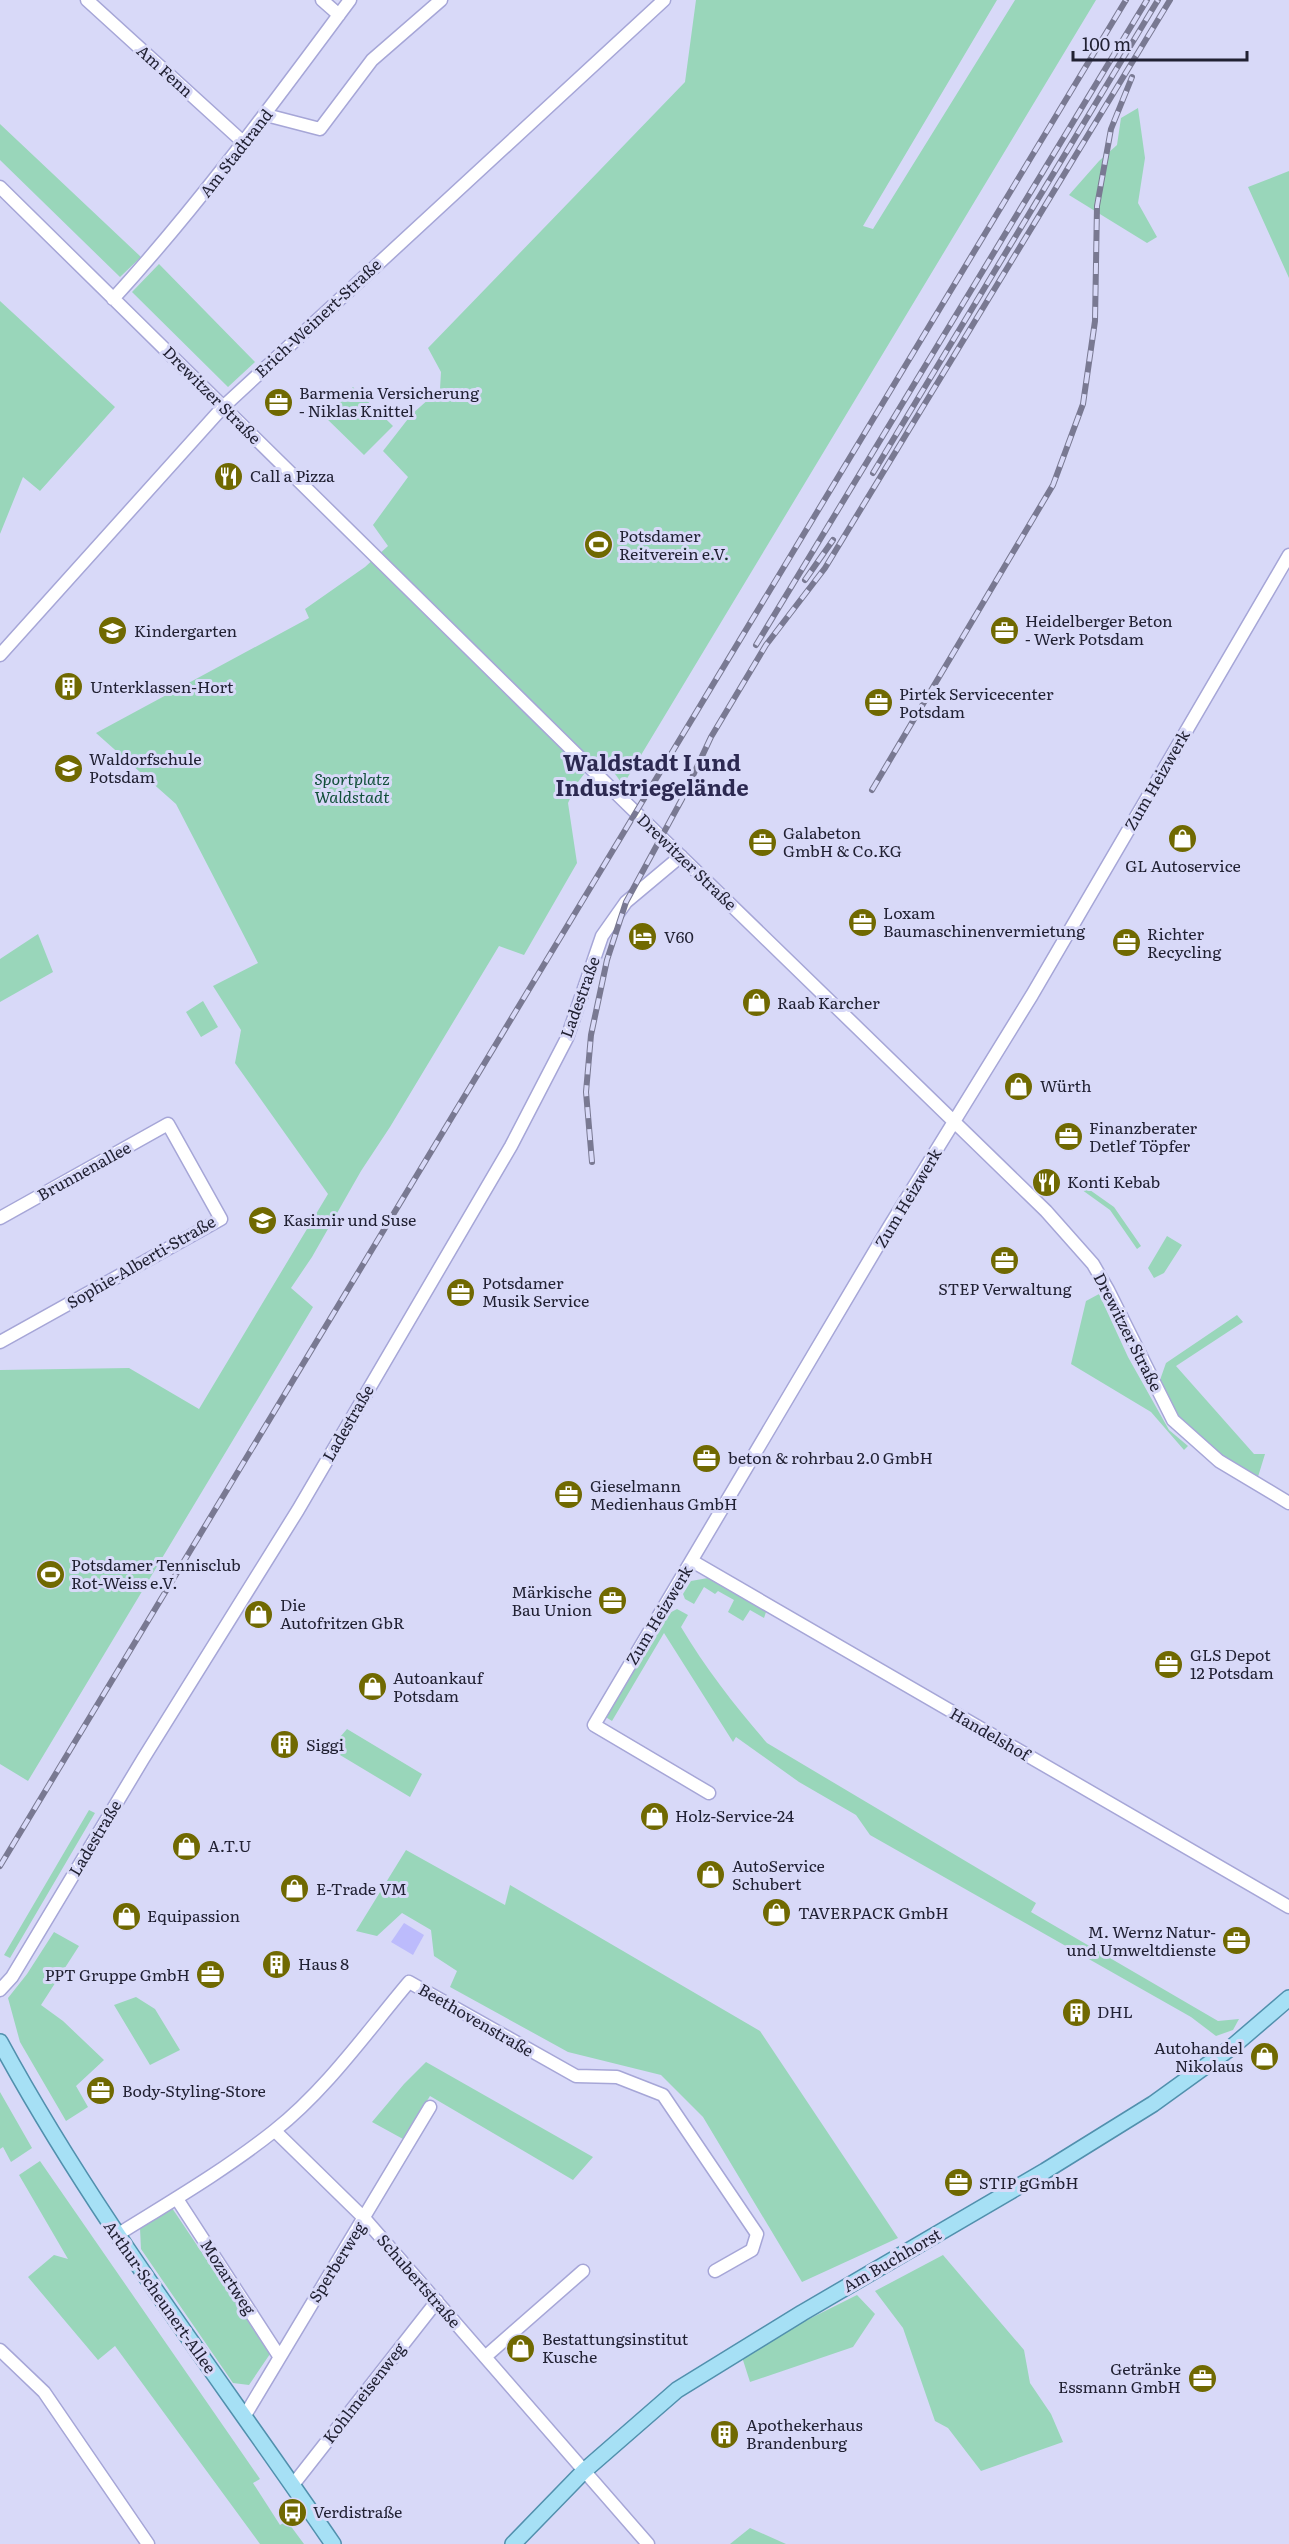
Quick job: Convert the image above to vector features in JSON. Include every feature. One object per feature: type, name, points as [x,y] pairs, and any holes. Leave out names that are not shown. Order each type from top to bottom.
[{"type":"main road","name":"Am Buchhorst","points":[[513,2544],[584,2471],[677,2390],[802,2313],[1045,2171],[1153,2104],[1232,2047],[1289,1998]]},
{"type":"main road","name":"Arthur-Scheunert-Allee","points":[[0,2042],[57,2144],[117,2235],[333,2544]]},
{"type":"street","name":"Am Fenn","points":[[87,0],[243,142]]},
{"type":"street","points":[[322,0],[339,15]]},
{"type":"street","name":"Am Stadtrand","points":[[113,299],[177,228],[266,115],[350,0]]},
{"type":"street","points":[[266,115],[320,129],[372,60],[441,0]]},
{"type":"street","name":"Erich-Weinert-Straße","points":[[0,655],[223,406],[661,1]]},
{"type":"street","name":"Drewitzer Straße","points":[[0,188],[1046,1211],[1093,1264],[1173,1420],[1219,1461],[1289,1503]]},
{"type":"street","name":"Zum Heizwerk","points":[[709,1793],[594,1725],[889,1227],[1053,959],[1289,555]]},
{"type":"street","name":"Ladestraße","points":[[0,1990],[12,1977],[139,1766],[298,1510],[511,1146],[567,1038],[602,936],[626,902],[681,856]]},
{"type":"street","name":"Brunnenallee","points":[[0,1218],[168,1124]]},
{"type":"street","name":"Sophie-Alberti-Straße","points":[[0,1342],[221,1219],[168,1124]]},
{"type":"street","name":"Handelshof","points":[[692,1561],[1289,1907]]},
{"type":"street","name":"Beethovenstraße","points":[[117,2235],[177,2199],[275,2131],[330,2077],[409,1982],[576,2076],[617,2077],[663,2095],[757,2234],[752,2250],[716,2271]]},
{"type":"street","name":"Sperberweg","points":[[244,2416],[430,2107]]},
{"type":"street","name":"Schubertstraße","points":[[275,2131],[364,2218],[648,2544]]},
{"type":"street","name":"Mozartweg","points":[[177,2199],[279,2356]]},
{"type":"street","points":[[485,2357],[583,2271]]},
{"type":"street","name":"Kohlmeisenweg","points":[[292,2486],[437,2301]]},
{"type":"street","points":[[0,2350],[44,2392],[147,2544]]},
{"type":"green space","name":"Sportplatz Waldstadt","points":[[696,0],[997,0],[863,226],[873,229],[1015,0],[1096,0],[623,785],[600,753],[578,782],[568,803],[577,863],[524,955],[499,946],[361,1171],[312,1257],[291,1288],[313,1307],[28,1781],[0,1764],[0,1370],[129,1368],[199,1409],[328,1194],[235,1063],[241,1030],[213,986],[258,963],[176,804],[96,733],[309,618],[305,609],[365,567],[388,546],[373,525],[408,477],[383,451],[411,415],[440,389],[441,372],[428,348],[685,82]]},
{"type":"green space","points":[[1138,108],[1145,158],[1138,203],[1157,237],[1147,243],[1069,195],[1099,161],[1117,145],[1121,118]]},
{"type":"green space","points":[[0,124],[141,257],[120,277],[0,160]]},
{"type":"green space","points":[[1289,171],[1289,278],[1248,187]]},
{"type":"green space","points":[[159,264],[255,362],[228,387],[132,292]]},
{"type":"green space","points":[[0,301],[115,407],[40,491],[23,477],[0,534]]},
{"type":"green space","points":[[353,387],[393,426],[364,455],[324,416]]},
{"type":"green space","points":[[38,934],[53,972],[0,1002],[0,959]]},
{"type":"green space","points":[[203,1001],[218,1027],[201,1037],[186,1012]]},
{"type":"green space","points":[[1080,1183],[1114,1207],[1141,1246],[1137,1249],[1110,1210],[1078,1187]]},
{"type":"green space","points":[[1167,1236],[1182,1245],[1164,1273],[1154,1278],[1148,1268]]},
{"type":"green space","points":[[1099,1294],[1128,1357],[1169,1430],[1188,1446],[1184,1450],[1151,1412],[1071,1364],[1086,1301]]},
{"type":"green space","points":[[1237,1315],[1243,1322],[1176,1366],[1254,1454],[1265,1454],[1257,1480],[1221,1456],[1177,1417],[1160,1380],[1166,1363]]},
{"type":"green space","points":[[708,1578],[766,1612],[764,1618],[750,1610],[743,1621],[728,1612],[734,1600],[718,1591],[715,1594],[704,1587],[694,1604],[685,1599],[683,1594],[691,1581]]},
{"type":"green space","points":[[677,1609],[688,1615],[681,1627],[700,1658],[767,1743],[1036,1903],[1031,1912],[1218,2021],[1239,2019],[1233,2030],[1216,2036],[1191,2017],[870,1835],[856,1815],[799,1782],[736,1737],[733,1742],[664,1633],[612,1721],[604,1716],[662,1617]]},
{"type":"green space","points":[[347,1729],[422,1774],[410,1797],[340,1755],[343,1750],[334,1744]]},
{"type":"green space","points":[[89,1810],[95,1813],[10,1958],[4,1955]]},
{"type":"green space","points":[[406,1850],[505,1905],[510,1885],[760,2031],[898,2238],[802,2282],[703,2117],[661,2075],[568,2052],[450,1987],[457,1971],[434,1956],[431,1930],[402,1913],[377,1936],[356,1931]]},
{"type":"green space","points":[[54,1932],[79,1946],[41,2005],[63,2021],[104,2060],[76,2086],[88,2107],[66,2121],[20,2042],[8,1998],[27,1974]]},
{"type":"green space","points":[[136,1997],[155,2009],[180,2050],[150,2065],[114,2005]]},
{"type":"green space","points":[[426,2062],[593,2157],[573,2180],[430,2096],[403,2139],[372,2122]]},
{"type":"green space","points":[[0,2092],[32,2148],[11,2162],[3,2147],[0,2149]]},
{"type":"green space","points":[[40,2161],[260,2479],[253,2483],[280,2525],[287,2521],[304,2544],[260,2544],[115,2346],[98,2360],[28,2277],[54,2255],[68,2259],[19,2175]]},
{"type":"green space","points":[[172,2208],[270,2354],[249,2385],[233,2383],[141,2249],[140,2228]]},
{"type":"green space","points":[[943,2255],[1024,2350],[1030,2383],[1051,2414],[1063,2442],[981,2471],[948,2428],[935,2421],[903,2328],[875,2291]]},
{"type":"green space","points":[[857,2295],[875,2314],[853,2347],[750,2382],[742,2357],[801,2323]]},
{"type":"green space","points":[[750,2528],[786,2544],[730,2544]]},
{"type":"water","points":[[404,1923],[424,1935],[413,1955],[391,1942]]},
{"type":"railway","points":[[0,1866],[1126,0]]},
{"type":"railway","points":[[756,645],[1147,0]]},
{"type":"railway","points":[[873,473],[1158,0]]},
{"type":"railway","points":[[592,1162],[586,1092],[591,1035],[607,960],[626,902],[682,799],[711,737],[766,645],[825,568],[1170,0]]},
{"type":"railway","points":[[872,790],[1053,485],[1083,404],[1095,321],[1097,206],[1111,129],[1132,77]]},
{"type":"railway","points":[[805,580],[833,540]]},
{"type":"place","name":"Barmenia Versicherung - Niklas Knittel","points":[[278,402]]},
{"type":"place","name":"Call a Pizza","points":[[229,476]]},
{"type":"place","name":"Potsdamer Reitverein e.V.","points":[[598,545]]},
{"type":"place","name":"Heidelberger Beton - Werk Potsdam","points":[[1004,630]]},
{"type":"place","name":"Kindergarten","points":[[113,631]]},
{"type":"place","name":"Unterklassen-Hort","points":[[69,687]]},
{"type":"place","name":"Pirtek Servicecenter Potsdam","points":[[878,703]]},
{"type":"place","name":"Waldorfschule Potsdam","points":[[68,768]]},
{"type":"place","name":"GL Autoservice","points":[[1183,838]]},
{"type":"place","name":"Galabeton GmbH & Co.KG","points":[[762,842]]},
{"type":"place","name":"Loxam Baumaschinenvermietung","points":[[862,922]]},
{"type":"place","name":"V60","points":[[643,937]]},
{"type":"place","name":"Richter Recycling","points":[[1126,943]]},
{"type":"place","name":"Raab Karcher","points":[[756,1003]]},
{"type":"place","name":"Würth","points":[[1019,1086]]},
{"type":"place","name":"Finanzberater Detlef Töpfer","points":[[1068,1137]]},
{"type":"place","name":"Konti Kebab","points":[[1046,1182]]},
{"type":"place","name":"Kasimir und Suse","points":[[262,1220]]},
{"type":"place","name":"STEP Verwaltung","points":[[1005,1261]]},
{"type":"place","name":"Potsdamer Musik Service","points":[[461,1292]]},
{"type":"place","name":"beton & rohrbau 2.0 GmbH","points":[[707,1458]]},
{"type":"place","name":"Gieselmann Medienhaus GmbH","points":[[569,1495]]},
{"type":"place","name":"Potsdamer Tennisclub Rot-Weiss e.V.","points":[[50,1574]]},
{"type":"place","name":"Märkische Bau Union","points":[[613,1601]]},
{"type":"place","name":"Die Autofritzen GbR","points":[[259,1614]]},
{"type":"place","name":"GLS Depot 12 Potsdam","points":[[1169,1664]]},
{"type":"place","name":"Autoankauf Potsdam","points":[[372,1687]]},
{"type":"place","name":"Siggi","points":[[285,1745]]},
{"type":"place","name":"Holz-Service-24","points":[[654,1816]]},
{"type":"place","name":"A.T.U","points":[[187,1846]]},
{"type":"place","name":"AutoService Schubert","points":[[711,1875]]},
{"type":"place","name":"E-Trade VM","points":[[295,1889]]},
{"type":"place","name":"TAVERPACK GmbH","points":[[777,1913]]},
{"type":"place","name":"Equipassion","points":[[126,1916]]},
{"type":"place","name":"M. Wernz Natur- und Umweltdienste","points":[[1237,1941]]},
{"type":"place","name":"Haus 8","points":[[277,1964]]},
{"type":"place","name":"PPT Gruppe GmbH","points":[[211,1975]]},
{"type":"place","name":"DHL","points":[[1076,2012]]},
{"type":"place","name":"Autohandel Nikolaus","points":[[1264,2057]]},
{"type":"place","name":"Body-Styling-Store","points":[[101,2091]]},
{"type":"place","name":"STIP gGmbH","points":[[958,2183]]},
{"type":"place","name":"Bestattungsinstitut Kusche","points":[[521,2348]]},
{"type":"place","name":"Getränke Essmann GmbH","points":[[1202,2378]]},
{"type":"place","name":"Apothekerhaus Brandenburg","points":[[725,2434]]},
{"type":"place","name":"Verdistraße","points":[[292,2512]]},
{"type":"district","name":"Waldstadt I und Industriegelände","points":[[652,776]]}]
